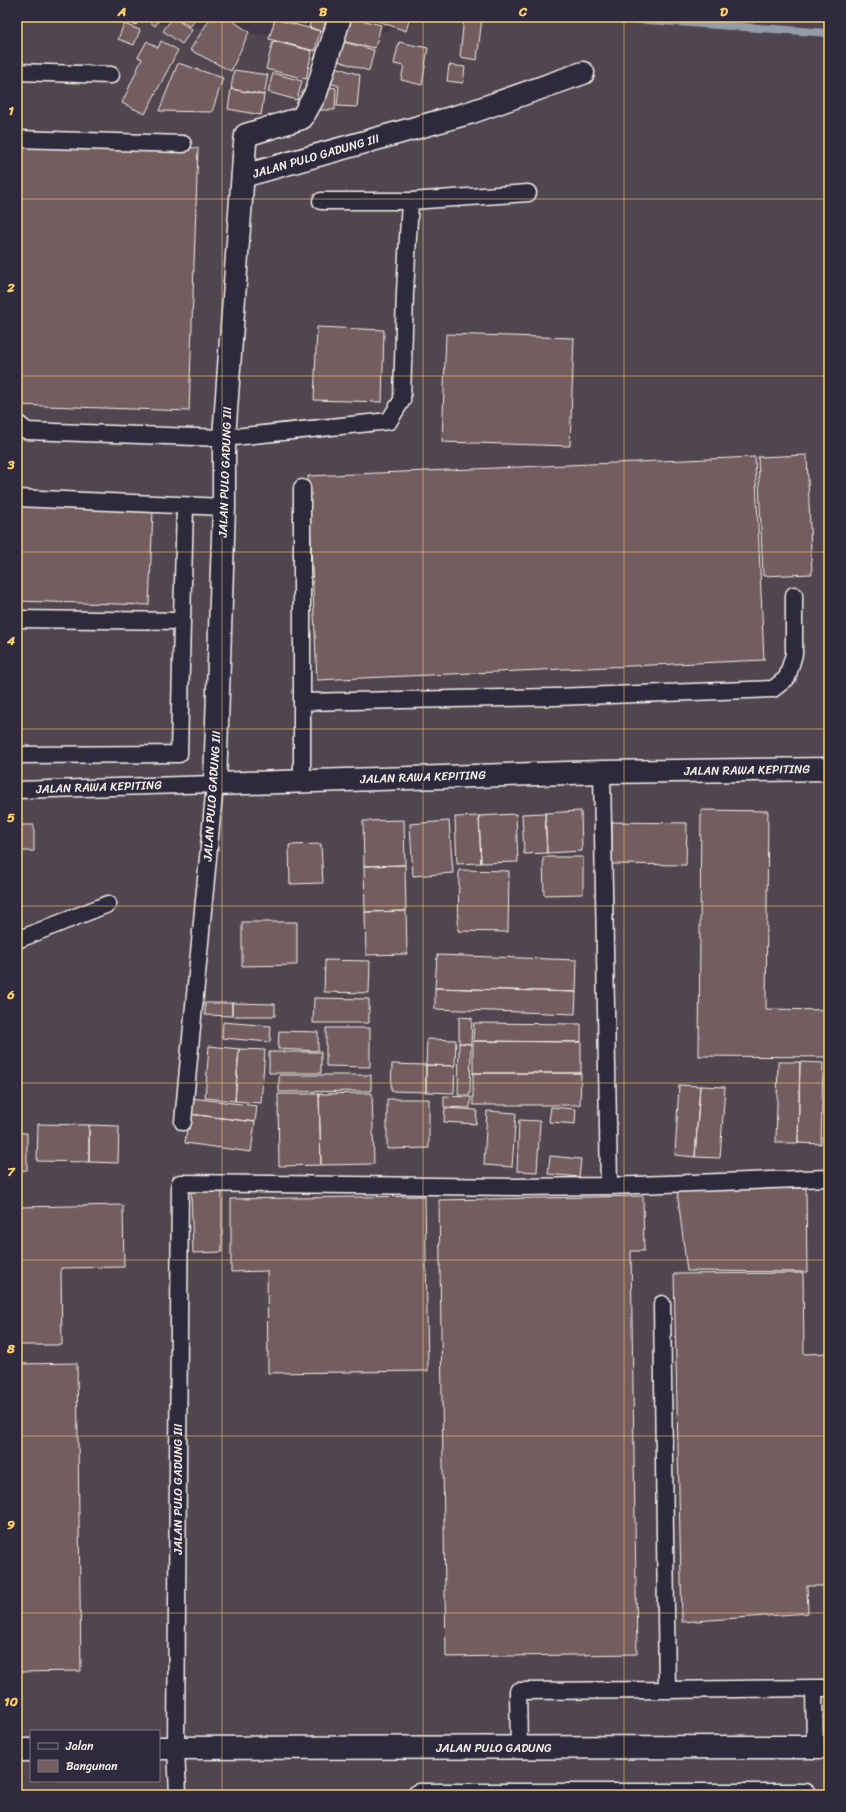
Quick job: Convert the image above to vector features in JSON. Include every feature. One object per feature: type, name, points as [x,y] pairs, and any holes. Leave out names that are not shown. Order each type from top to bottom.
[{"type":"street","points":[[243,176],[246,135],[302,118],[316,94],[340,17]]},
{"type":"street","name":"JALAN PULO GADUNG III","points":[[215,784],[224,507],[224,438],[243,176],[469,113],[583,73]]},
{"type":"street","name":"JALAN RAWA KEPITING","points":[[215,784],[602,772],[829,769]]},
{"type":"street","name":"JALAN PULO GADUNG","points":[[168,1748],[822,1747]]},
{"type":"street","points":[[17,1750],[30,1750]]},
{"type":"street","points":[[419,1795],[805,1795]]},
{"type":"lane","points":[[17,72],[111,75]]},
{"type":"lane","points":[[17,139],[183,144]]},
{"type":"lane","points":[[321,201],[410,202],[528,193]]},
{"type":"lane","points":[[17,423],[27,431],[224,438],[389,421],[402,400],[410,202]]},
{"type":"lane","points":[[302,488],[302,781]]},
{"type":"lane","points":[[17,498],[224,507]]},
{"type":"lane","points":[[17,755],[179,754],[185,506]]},
{"type":"lane","points":[[302,702],[563,697],[773,689],[787,678],[794,654],[794,595]]},
{"type":"lane","points":[[17,619],[182,621]]},
{"type":"lane","points":[[602,772],[609,1186],[829,1178]]},
{"type":"lane","name":"JALAN RAWA KEPITING","points":[[17,790],[215,784]]},
{"type":"lane","name":"JALAN PULO GADUNG III","points":[[184,1122],[215,784]]},
{"type":"lane","points":[[17,940],[108,904]]},
{"type":"lane","name":"JALAN PULO GADUNG III","points":[[178,1795],[168,1748],[180,1183],[517,1187],[609,1186]]},
{"type":"lane","points":[[662,1304],[667,1690]]},
{"type":"lane","points":[[520,1748],[518,1691],[822,1688],[822,1747]]},
{"type":"shaded area","points":[[17,17],[121,17],[121,19],[327,42],[375,35],[428,17],[829,17],[829,1795],[17,1795]]},
{"type":"building","points":[[119,17],[139,17],[136,25]]},
{"type":"building","points":[[144,17],[161,17],[155,26]]},
{"type":"building","points":[[173,17],[192,30],[182,44],[163,31]]},
{"type":"building","points":[[177,17],[197,17],[190,27]]},
{"type":"building","points":[[211,17],[227,17],[249,32],[231,71],[190,50]]},
{"type":"building","points":[[291,17],[308,17],[305,24]]},
{"type":"building","points":[[312,17],[327,17],[323,32],[309,27]]},
{"type":"building","points":[[350,17],[381,25],[375,48],[340,41]]},
{"type":"building","points":[[366,17],[410,17],[406,31]]},
{"type":"building","points":[[464,17],[482,18],[477,60],[460,57]]},
{"type":"building","points":[[829,17],[829,19],[807,18]]},
{"type":"building","points":[[275,19],[320,31],[315,51],[269,39]]},
{"type":"building","points":[[124,24],[140,30],[134,45],[118,39]]},
{"type":"building","points":[[147,41],[158,48],[161,41],[178,50],[145,114],[122,103],[142,59],[138,57]]},
{"type":"building","points":[[273,41],[312,51],[306,79],[266,69]]},
{"type":"building","points":[[340,41],[374,50],[369,71],[338,61]]},
{"type":"building","points":[[399,42],[428,48],[422,85],[401,80],[404,66],[394,64]]},
{"type":"building","points":[[178,63],[223,78],[212,112],[159,111]]},
{"type":"building","points":[[330,65],[360,75],[357,107],[337,106],[339,86],[326,82]]},
{"type":"building","points":[[449,65],[465,67],[463,83],[447,81]]},
{"type":"building","points":[[234,70],[268,75],[264,95],[231,89]]},
{"type":"building","points":[[273,73],[302,81],[297,100],[268,92]]},
{"type":"building","points":[[323,86],[336,88],[335,110],[315,110]]},
{"type":"building","points":[[231,89],[264,95],[261,115],[228,109]]},
{"type":"building","points":[[19,142],[198,148],[189,411],[17,405],[17,208]]},
{"type":"building","points":[[317,327],[384,330],[382,402],[314,400]]},
{"type":"building","points":[[446,334],[574,338],[570,446],[442,442]]},
{"type":"building","points":[[807,455],[812,574],[763,576],[758,457]]},
{"type":"building","points":[[755,457],[764,660],[317,680],[308,476]]},
{"type":"building","points":[[17,506],[153,510],[149,605],[17,601]]},
{"type":"building","points":[[701,810],[768,811],[766,1009],[829,1010],[829,1057],[699,1056]]},
{"type":"building","points":[[581,811],[582,851],[547,853],[545,813]]},
{"type":"building","points":[[545,813],[547,853],[524,854],[522,814]]},
{"type":"building","points":[[516,814],[518,862],[481,863],[479,816]]},
{"type":"building","points":[[479,816],[481,863],[457,864],[455,817]]},
{"type":"building","points":[[404,820],[405,865],[364,866],[363,821]]},
{"type":"building","points":[[449,821],[453,873],[413,876],[410,824]]},
{"type":"building","points":[[612,822],[687,823],[686,865],[612,864]]},
{"type":"building","points":[[17,825],[34,825],[34,851],[17,851]]},
{"type":"building","points":[[321,844],[323,883],[290,884],[289,845]]},
{"type":"building","points":[[543,857],[583,857],[583,894],[544,895]]},
{"type":"building","points":[[405,865],[406,911],[365,912],[364,866]]},
{"type":"building","points":[[459,870],[509,871],[508,932],[458,931]]},
{"type":"building","points":[[406,911],[407,954],[366,955],[365,912]]},
{"type":"building","points":[[242,922],[297,922],[297,965],[242,966]]},
{"type":"building","points":[[437,955],[577,960],[576,992],[435,988]]},
{"type":"building","points":[[325,960],[370,961],[369,993],[324,992]]},
{"type":"building","points":[[435,988],[576,992],[575,1014],[435,1009]]},
{"type":"building","points":[[314,998],[369,999],[369,1023],[313,1023]]},
{"type":"building","points":[[205,1003],[232,1003],[232,1016],[205,1015]]},
{"type":"building","points":[[232,1003],[275,1004],[275,1016],[232,1016]]},
{"type":"building","points":[[459,1017],[472,1018],[471,1044],[459,1043]]},
{"type":"building","points":[[223,1022],[271,1026],[270,1042],[222,1038]]},
{"type":"building","points":[[474,1023],[581,1024],[581,1042],[473,1041]]},
{"type":"building","points":[[326,1028],[370,1028],[370,1067],[326,1066]]},
{"type":"building","points":[[279,1031],[318,1032],[318,1051],[278,1049]]},
{"type":"building","points":[[427,1039],[456,1040],[455,1066],[426,1065]]},
{"type":"building","points":[[473,1041],[581,1042],[581,1073],[473,1073]]},
{"type":"building","points":[[459,1043],[471,1044],[470,1095],[458,1095]]},
{"type":"building","points":[[209,1046],[239,1049],[235,1101],[205,1098]]},
{"type":"building","points":[[239,1049],[265,1050],[261,1103],[235,1101]]},
{"type":"building","points":[[269,1052],[321,1052],[321,1073],[269,1073]]},
{"type":"building","points":[[778,1062],[800,1062],[798,1143],[776,1143]]},
{"type":"building","points":[[800,1062],[823,1063],[821,1144],[798,1143]]},
{"type":"building","points":[[392,1064],[426,1065],[426,1092],[391,1091]]},
{"type":"building","points":[[426,1065],[455,1066],[454,1093],[426,1092]]},
{"type":"building","points":[[473,1073],[581,1073],[580,1105],[473,1105]]},
{"type":"building","points":[[279,1075],[371,1075],[371,1091],[279,1092]]},
{"type":"building","points":[[679,1085],[700,1086],[695,1157],[675,1155]]},
{"type":"building","points":[[700,1086],[725,1087],[720,1158],[695,1157]]},
{"type":"building","points":[[372,1093],[374,1164],[321,1165],[319,1094]]},
{"type":"building","points":[[278,1094],[319,1094],[321,1165],[279,1166]]},
{"type":"building","points":[[444,1096],[471,1097],[470,1108],[444,1107]]},
{"type":"building","points":[[191,1098],[257,1106],[255,1122],[189,1114]]},
{"type":"building","points":[[387,1099],[429,1099],[429,1148],[387,1149]]},
{"type":"building","points":[[551,1107],[576,1109],[575,1124],[549,1122]]},
{"type":"building","points":[[445,1108],[477,1110],[476,1124],[444,1122]]},
{"type":"building","points":[[487,1111],[516,1113],[512,1167],[484,1165]]},
{"type":"building","points":[[189,1114],[255,1122],[251,1152],[185,1143]]},
{"type":"building","points":[[519,1120],[540,1121],[537,1172],[517,1171]]},
{"type":"building","points":[[38,1124],[89,1125],[89,1162],[37,1161]]},
{"type":"building","points":[[89,1125],[119,1126],[118,1163],[89,1162]]},
{"type":"building","points":[[17,1133],[27,1133],[27,1170],[17,1171]]},
{"type":"building","points":[[550,1156],[581,1159],[579,1177],[548,1174]]},
{"type":"building","points":[[806,1188],[807,1272],[687,1271],[677,1190]]},
{"type":"building","points":[[191,1191],[222,1191],[222,1252],[193,1253]]},
{"type":"building","points":[[425,1196],[428,1371],[268,1373],[267,1271],[231,1272],[231,1199]]},
{"type":"building","points":[[643,1196],[644,1251],[631,1251],[637,1654],[446,1657],[439,1200]]},
{"type":"building","points":[[123,1205],[124,1267],[61,1268],[62,1345],[17,1345],[17,1207]]},
{"type":"building","points":[[803,1273],[804,1354],[829,1353],[829,1586],[807,1586],[808,1613],[682,1622],[674,1274]]},
{"type":"building","points":[[77,1363],[81,1671],[17,1672],[17,1364]]},
{"type":"waterway","points":[[605,17],[829,33]]}]
